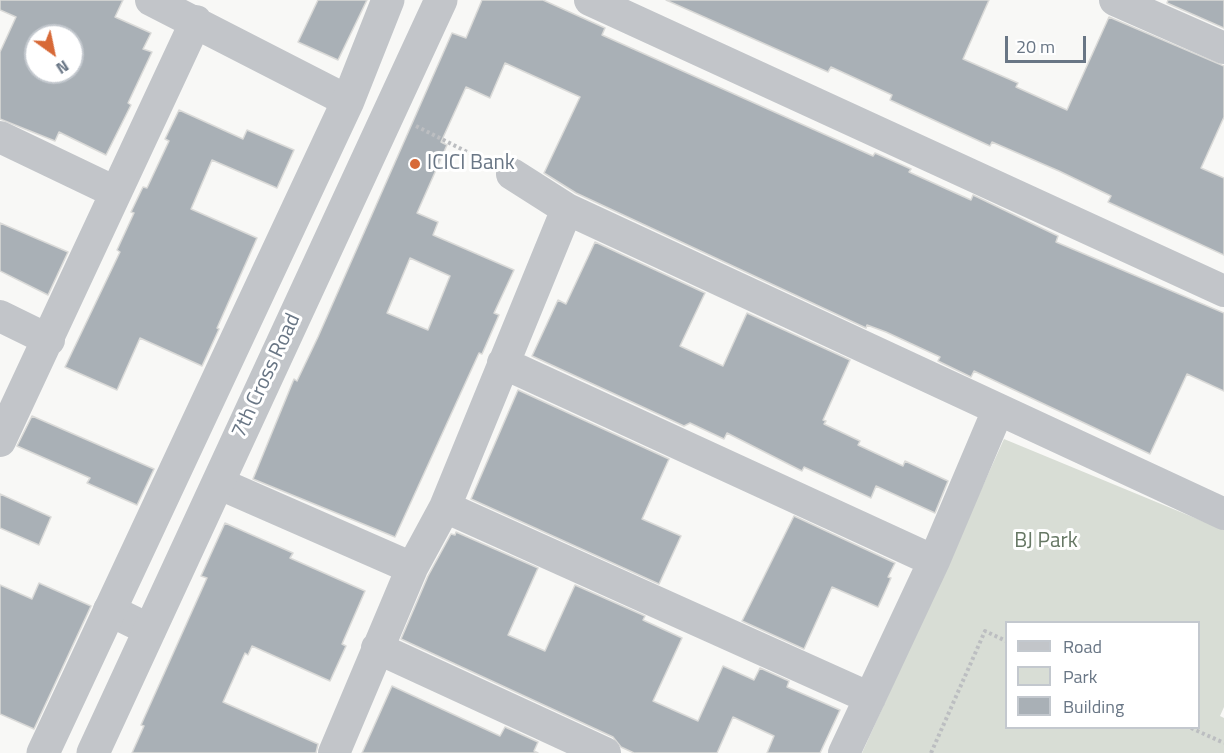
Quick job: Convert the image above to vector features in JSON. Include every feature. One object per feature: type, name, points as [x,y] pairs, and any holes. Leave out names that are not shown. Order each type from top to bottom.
[{"type":"street","points":[[151,0],[196,21],[348,101]]},
{"type":"street","name":"7th Cross Road","points":[[43,753],[348,101],[388,0]]},
{"type":"street","name":"7th Cross Road","points":[[93,753],[441,0]]},
{"type":"street","points":[[590,0],[1224,291]]},
{"type":"street","points":[[1115,0],[1224,48]]},
{"type":"street","points":[[0,441],[49,340],[114,192],[196,21]]},
{"type":"street","points":[[0,137],[114,192]]},
{"type":"street","points":[[512,174],[567,209],[1224,514]]},
{"type":"street","points":[[334,753],[412,568],[445,507],[567,209]]},
{"type":"street","points":[[294,215],[333,232]]},
{"type":"street","points":[[0,316],[49,340]]},
{"type":"street","points":[[503,363],[934,561]]},
{"type":"street","points":[[844,753],[934,561],[998,410]]},
{"type":"street","points":[[218,483],[412,568]]},
{"type":"street","points":[[445,507],[870,698]]},
{"type":"street","points":[[109,610],[150,630]]},
{"type":"street","points":[[377,648],[604,753]]},
{"type":"path","points":[[389,112],[512,174]]},
{"type":"path","points":[[931,753],[985,631],[1005,641]]},
{"type":"path","points":[[1193,729],[1224,743]]},
{"type":"green space","name":"BJ Park","points":[[1004,439],[1224,530],[1224,707],[1220,716],[1224,718],[1224,753],[862,753]]},
{"type":"building","points":[[0,0],[123,0],[115,17],[151,33],[143,49],[152,52],[128,103],[131,105],[106,155],[59,132],[55,141],[0,119],[0,52],[16,17],[0,10]]},
{"type":"building","points":[[318,0],[367,0],[338,60],[298,42]]},
{"type":"building","points":[[482,0],[543,0],[605,28],[602,35],[873,156],[875,153],[911,169],[909,172],[971,200],[973,195],[1058,236],[1056,242],[1224,313],[1224,391],[1187,374],[1150,454],[974,371],[971,377],[938,361],[940,357],[886,332],[867,325],[866,328],[576,193],[544,173],[580,97],[505,63],[490,98],[466,87],[441,142],[447,145],[417,213],[438,222],[433,235],[514,270],[494,313],[499,315],[482,354],[479,353],[395,537],[253,479],[294,379],[297,381],[318,337],[452,33],[466,38]],"holes":[[[410,258],[450,276],[428,330],[387,313]]]},
{"type":"building","points":[[666,0],[989,0],[963,59],[1018,83],[1016,87],[1067,110],[1109,17],[1224,66],[1224,117],[1201,168],[1224,178],[1224,255],[1108,202],[1111,196],[1059,171],[992,142],[990,146],[890,100],[892,95],[831,67],[828,72]]},
{"type":"building","points":[[1168,0],[1224,0],[1224,28],[1167,3]]},
{"type":"building","points":[[179,110],[243,139],[247,130],[294,150],[277,188],[212,160],[191,209],[257,238],[202,366],[140,338],[117,390],[65,367],[120,252],[117,250],[134,213],[131,212],[143,187],[147,188],[169,141],[165,139]]},
{"type":"building","points":[[0,223],[68,252],[48,295],[0,271]]},
{"type":"building","points":[[595,242],[705,293],[680,346],[723,366],[747,313],[850,360],[823,420],[826,421],[824,424],[860,441],[858,445],[903,466],[905,461],[948,481],[935,513],[876,486],[871,498],[804,467],[802,471],[727,433],[724,439],[690,423],[684,426],[532,356],[558,300],[566,304]]},
{"type":"building","points":[[518,390],[669,459],[642,519],[681,536],[659,584],[471,499]]},
{"type":"building","points":[[32,416],[154,469],[137,505],[87,483],[90,478],[17,446]]},
{"type":"building","points":[[0,494],[51,517],[39,545],[0,528]]},
{"type":"building","points":[[794,516],[895,563],[878,607],[832,587],[804,649],[742,621]]},
{"type":"building","points":[[225,523],[293,553],[290,558],[365,591],[342,644],[346,646],[330,681],[252,646],[248,655],[245,653],[223,702],[318,744],[316,753],[132,753],[144,726],[141,725],[207,578],[201,576]]},
{"type":"building","points":[[456,532],[538,568],[508,635],[545,651],[575,585],[645,616],[643,620],[682,638],[653,701],[698,721],[723,666],[754,680],[760,668],[789,681],[787,687],[840,710],[820,753],[767,753],[774,736],[733,717],[717,753],[634,753],[621,747],[613,737],[401,639],[428,576],[451,534],[455,535]]},
{"type":"building","points":[[39,583],[91,606],[34,729],[0,714],[0,585],[32,599]]},
{"type":"building","points":[[392,686],[500,736],[505,727],[538,742],[534,751],[538,753],[362,753]]},
{"type":"place","name":"ICICI Bank","points":[[415,164]]}]
